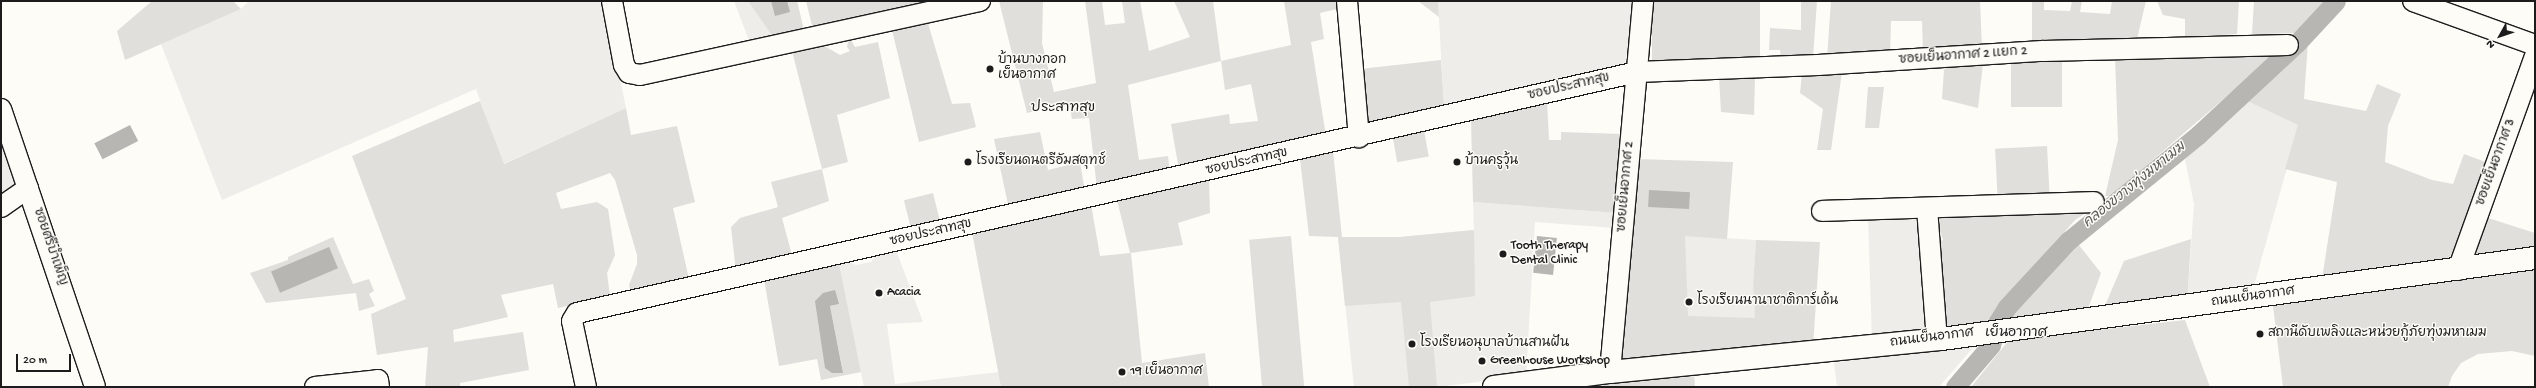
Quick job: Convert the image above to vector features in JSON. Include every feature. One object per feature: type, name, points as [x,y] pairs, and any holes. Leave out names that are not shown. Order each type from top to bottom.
[{"type":"street","points":[[612,1],[624,65],[629,73],[640,75],[980,1]]},
{"type":"street","points":[[1347,1],[1359,137]]},
{"type":"street","name":"ซอยเย็นอากาศ 2","points":[[1610,372],[1643,1]]},
{"type":"street","points":[[2413,1],[2535,45]]},
{"type":"street","name":"ซอยเย็นอากาศ 2 แยก 2","points":[[1637,72],[1824,65],[2043,52],[2288,45]]},
{"type":"street","name":"ซอยเย็นอากาศ 3","points":[[2458,270],[2535,56]]},
{"type":"street","name":"ซอยประสาทสุข","points":[[586,387],[572,321],[577,314],[1359,137],[1637,72]]},
{"type":"street","name":"ซอยศรีบำเพ็ญ","points":[[1,109],[94,387]]},
{"type":"street","points":[[1,207],[28,188]]},
{"type":"street","points":[[1822,211],[2094,202]]},
{"type":"street","points":[[1927,208],[1937,340]]},
{"type":"street","name":"ถนนเย็นอากาศ","points":[[1494,387],[1525,385],[1610,372],[1937,340],[2458,270],[2535,258]]},
{"type":"street","points":[[315,387],[378,380],[379,387]]},
{"type":"shaded area","points":[[152,1],[233,1],[241,9],[125,60],[117,31]]},
{"type":"shaded area","points":[[249,1],[604,1],[626,108],[503,164],[476,89],[222,200],[161,44],[241,9]]},
{"type":"shaded area","points":[[734,1],[797,1],[804,31],[750,43]]},
{"type":"shaded area","points":[[748,1],[797,1],[804,31],[774,38]]},
{"type":"shaded area","points":[[771,1],[787,1],[790,12],[775,16]]},
{"type":"shaded area","points":[[806,1],[927,1],[929,4],[813,29]]},
{"type":"shaded area","points":[[999,1],[1043,1],[1042,43],[1054,92],[1096,83],[1085,1],[1102,1],[1105,25],[1125,23],[1122,1],[1140,1],[1149,51],[1190,37],[1174,1],[1213,1],[1221,61],[1128,85],[1139,160],[1168,156],[1170,172],[1097,189],[1089,118],[1072,119],[1069,103],[1027,113]]},
{"type":"shaded area","points":[[1284,1],[1340,1],[1341,8],[1320,13],[1324,39],[1311,42],[1326,136],[1179,170],[1171,124],[1229,114],[1230,124],[1258,121],[1251,84],[1225,90],[1221,61],[1291,45]]},
{"type":"shaded area","points":[[1418,1],[1438,1],[1439,17]]},
{"type":"shaded area","points":[[1438,1],[1634,1],[1625,66],[1444,108]]},
{"type":"shaded area","points":[[1652,1],[1760,1],[1760,62],[1652,62]]},
{"type":"shaded area","points":[[1801,1],[1817,1],[1813,58],[1781,59],[1780,50],[1769,50],[1770,28],[1801,30]]},
{"type":"shaded area","points":[[1831,1],[1980,1],[1982,48],[1923,53],[1922,21],[1891,21],[1890,56],[1827,58]]},
{"type":"shaded area","points":[[2032,1],[2044,1],[2044,10],[2070,11],[2072,1],[2082,1],[2080,12],[2110,14],[2112,1],[2146,1],[2137,39],[2032,44]]},
{"type":"shaded area","points":[[2157,1],[2239,1],[2237,34],[2185,37],[2185,19],[2163,15]]},
{"type":"shaded area","points":[[2254,1],[2331,1],[2297,33],[2252,34]]},
{"type":"shaded area","points":[[927,20],[952,104],[970,103],[976,127],[919,142],[892,30]]},
{"type":"shaded area","points":[[849,37],[855,47],[878,42],[890,98],[837,115],[848,162],[822,169],[792,51],[821,44],[840,55],[850,51],[847,47]]},
{"type":"shaded area","points":[[2308,42],[2304,99],[2366,111],[2377,84],[2401,94],[2388,126],[2385,162],[2432,180],[2453,184],[2464,154],[2488,163],[2455,251],[2448,258],[2373,268],[2322,279],[2337,182],[2285,169],[2298,125],[2247,101]]},
{"type":"shaded area","points":[[2278,52],[2111,196],[2105,196],[2118,140],[2115,57]]},
{"type":"shaded area","points":[[1441,60],[1444,108],[1370,123],[1366,121],[1360,69]]},
{"type":"shaded area","points":[[2011,60],[2062,60],[2062,107],[2011,107]]},
{"type":"shaded area","points":[[1983,63],[1978,108],[1942,99],[1944,70],[1948,65]]},
{"type":"shaded area","points":[[1842,72],[1831,150],[1817,150],[1823,109],[1800,93],[1802,74]]},
{"type":"shaded area","points":[[1755,76],[1754,115],[1721,112],[1719,77]]},
{"type":"shaded area","points":[[1868,87],[1884,87],[1879,128],[1865,128]]},
{"type":"shaded area","points":[[480,101],[504,164],[626,108],[631,135],[677,126],[695,202],[673,208],[689,279],[631,293],[629,285],[637,264],[637,255],[615,180],[610,173],[556,193],[561,209],[597,202],[608,209],[615,255],[607,273],[610,296],[558,308],[553,284],[501,295],[508,317],[453,330],[454,342],[523,332],[529,370],[460,383],[460,387],[425,387],[428,347],[377,355],[371,314],[406,299],[352,156]]},
{"type":"shaded area","points":[[2247,101],[2299,125],[2253,289],[2187,302],[2194,204],[2184,154]]},
{"type":"shaded area","points":[[1547,102],[1549,140],[1561,140],[1561,132],[1622,134],[1617,213],[1473,202],[1471,119]]},
{"type":"shaded area","points":[[130,125],[138,141],[103,159],[94,143]]},
{"type":"shaded area","points":[[1424,130],[1429,157],[1397,162],[1392,136]]},
{"type":"shaded area","points":[[1040,132],[1048,170],[1080,162],[1085,192],[1009,209],[994,139]]},
{"type":"shaded area","points":[[1,137],[19,185],[1,197]]},
{"type":"shaded area","points":[[2047,146],[2050,196],[1998,199],[1995,149]]},
{"type":"shaded area","points":[[1333,151],[1342,237],[1400,237],[1474,230],[1475,296],[1430,302],[1437,387],[1409,387],[1401,302],[1345,306],[1338,237],[1309,236],[1300,159]]},
{"type":"shaded area","points":[[1636,159],[1733,162],[1727,239],[1685,236],[1688,316],[1755,318],[1753,285],[1756,240],[1820,242],[1813,347],[1621,366]]},
{"type":"shaded area","points":[[822,169],[829,201],[782,218],[793,259],[736,272],[731,227],[740,218],[778,207],[771,182]]},
{"type":"shaded area","points":[[1209,179],[1210,213],[1178,223],[1183,245],[1131,253],[1142,363],[1205,353],[1209,387],[1001,387],[972,232],[1091,204],[1100,256],[1130,253],[1117,200]]},
{"type":"shaded area","points":[[1649,190],[1690,192],[1689,209],[1648,207]]},
{"type":"shaded area","points":[[933,193],[941,225],[912,232],[904,200]]},
{"type":"shaded area","name":"โรงเรียนอนุบาลบ้านสานฝัน","points":[[1473,202],[1617,213],[1615,228],[1535,222],[1526,376],[1437,387],[1354,387],[1338,237],[1400,237],[1474,230]]},
{"type":"shaded area","points":[[2089,211],[2075,220],[1981,328],[1949,330],[1943,324],[1937,243],[1943,240],[1941,233],[1936,228],[1936,216]]},
{"type":"shaded area","points":[[1919,215],[1931,333],[1872,340],[1868,217]]},
{"type":"shaded area","points":[[2488,218],[2535,233],[2535,250],[2473,262]]},
{"type":"shaded area","name":"โรงเรียนนานาชาติการ์เด้น","points":[[1628,232],[1756,240],[1753,285],[1758,354],[1693,358],[1695,387],[1598,387],[1622,380]]},
{"type":"shaded area","points":[[1291,236],[1304,387],[1262,387],[1249,240]]},
{"type":"shaded area","points":[[1537,236],[1557,238],[1553,275],[1533,273]]},
{"type":"shaded area","points":[[333,237],[353,284],[369,279],[374,291],[369,294],[375,306],[359,311],[356,293],[266,303],[250,273],[288,260],[288,257]]},
{"type":"shaded area","points":[[2191,239],[2187,302],[2101,315],[2124,261]]},
{"type":"shaded area","points":[[2075,240],[2101,273],[2085,317],[2000,327],[2008,310]]},
{"type":"shaded area","points":[[329,247],[338,268],[280,293],[271,272]]},
{"type":"shaded area","name":"Acacia","points":[[896,250],[923,322],[887,324],[895,384],[999,372],[1001,387],[864,387],[839,263],[847,261],[856,265],[871,262],[876,255]]},
{"type":"shaded area","points":[[839,263],[861,372],[821,380],[817,359],[779,366],[764,279]],"holes":[[[823,293],[839,304],[830,306],[843,372]]]},
{"type":"shaded area","points":[[2535,270],[2535,356],[2512,351],[2478,354],[2461,363],[2452,376],[2448,387],[2283,387],[2273,306]]},
{"type":"shaded area","points":[[835,290],[839,304],[830,306],[843,373],[832,373],[825,368],[815,301],[823,293]]},
{"type":"shaded area","points":[[2185,320],[2210,387],[1971,387],[2009,340]]},
{"type":"shaded area","points":[[1978,342],[1939,387],[1837,387],[1834,363]]},
{"type":"shaded area","points":[[1694,377],[1695,387],[1598,387],[1613,382]]},
{"type":"waterway","name":"คลองขวางทุ่งมหาเมฆ","points":[[1955,387],[1991,345],[1997,323],[2007,307],[2068,241],[2198,135],[2297,43],[2336,1]]},
{"type":"place","name":"บ้านบางกอก เย็นอากาศ","points":[[990,69]]},
{"type":"place","name":"โรงเรียนดนตรีอัมสตุทช์","points":[[968,162]]},
{"type":"place","name":"บ้านครูวุ้น","points":[[1457,162]]},
{"type":"place","name":"Tooth Therapy Dental Clinic","points":[[1503,254]]},
{"type":"place","name":"Acacia","points":[[879,293]]},
{"type":"place","name":"โรงเรียนนานาชาติการ์เด้น","points":[[1689,302]]},
{"type":"place","name":"สถานีดับเพลิงและหน่วยกู้ภัยทุ่งมหาเมฆ","points":[[2260,334]]},
{"type":"place","name":"โรงเรียนอนุบาลบ้านสานฝัน","points":[[1412,344]]},
{"type":"place","name":"Greenhouse Workshop","points":[[1482,361]]},
{"type":"place","name":"19 เย็นอากาศ","points":[[1122,372]]},
{"type":"district","name":"ประสาทสุข","points":[[1063,109]]},
{"type":"district","name":"เย็นอากาศ","points":[[2016,334]]}]
